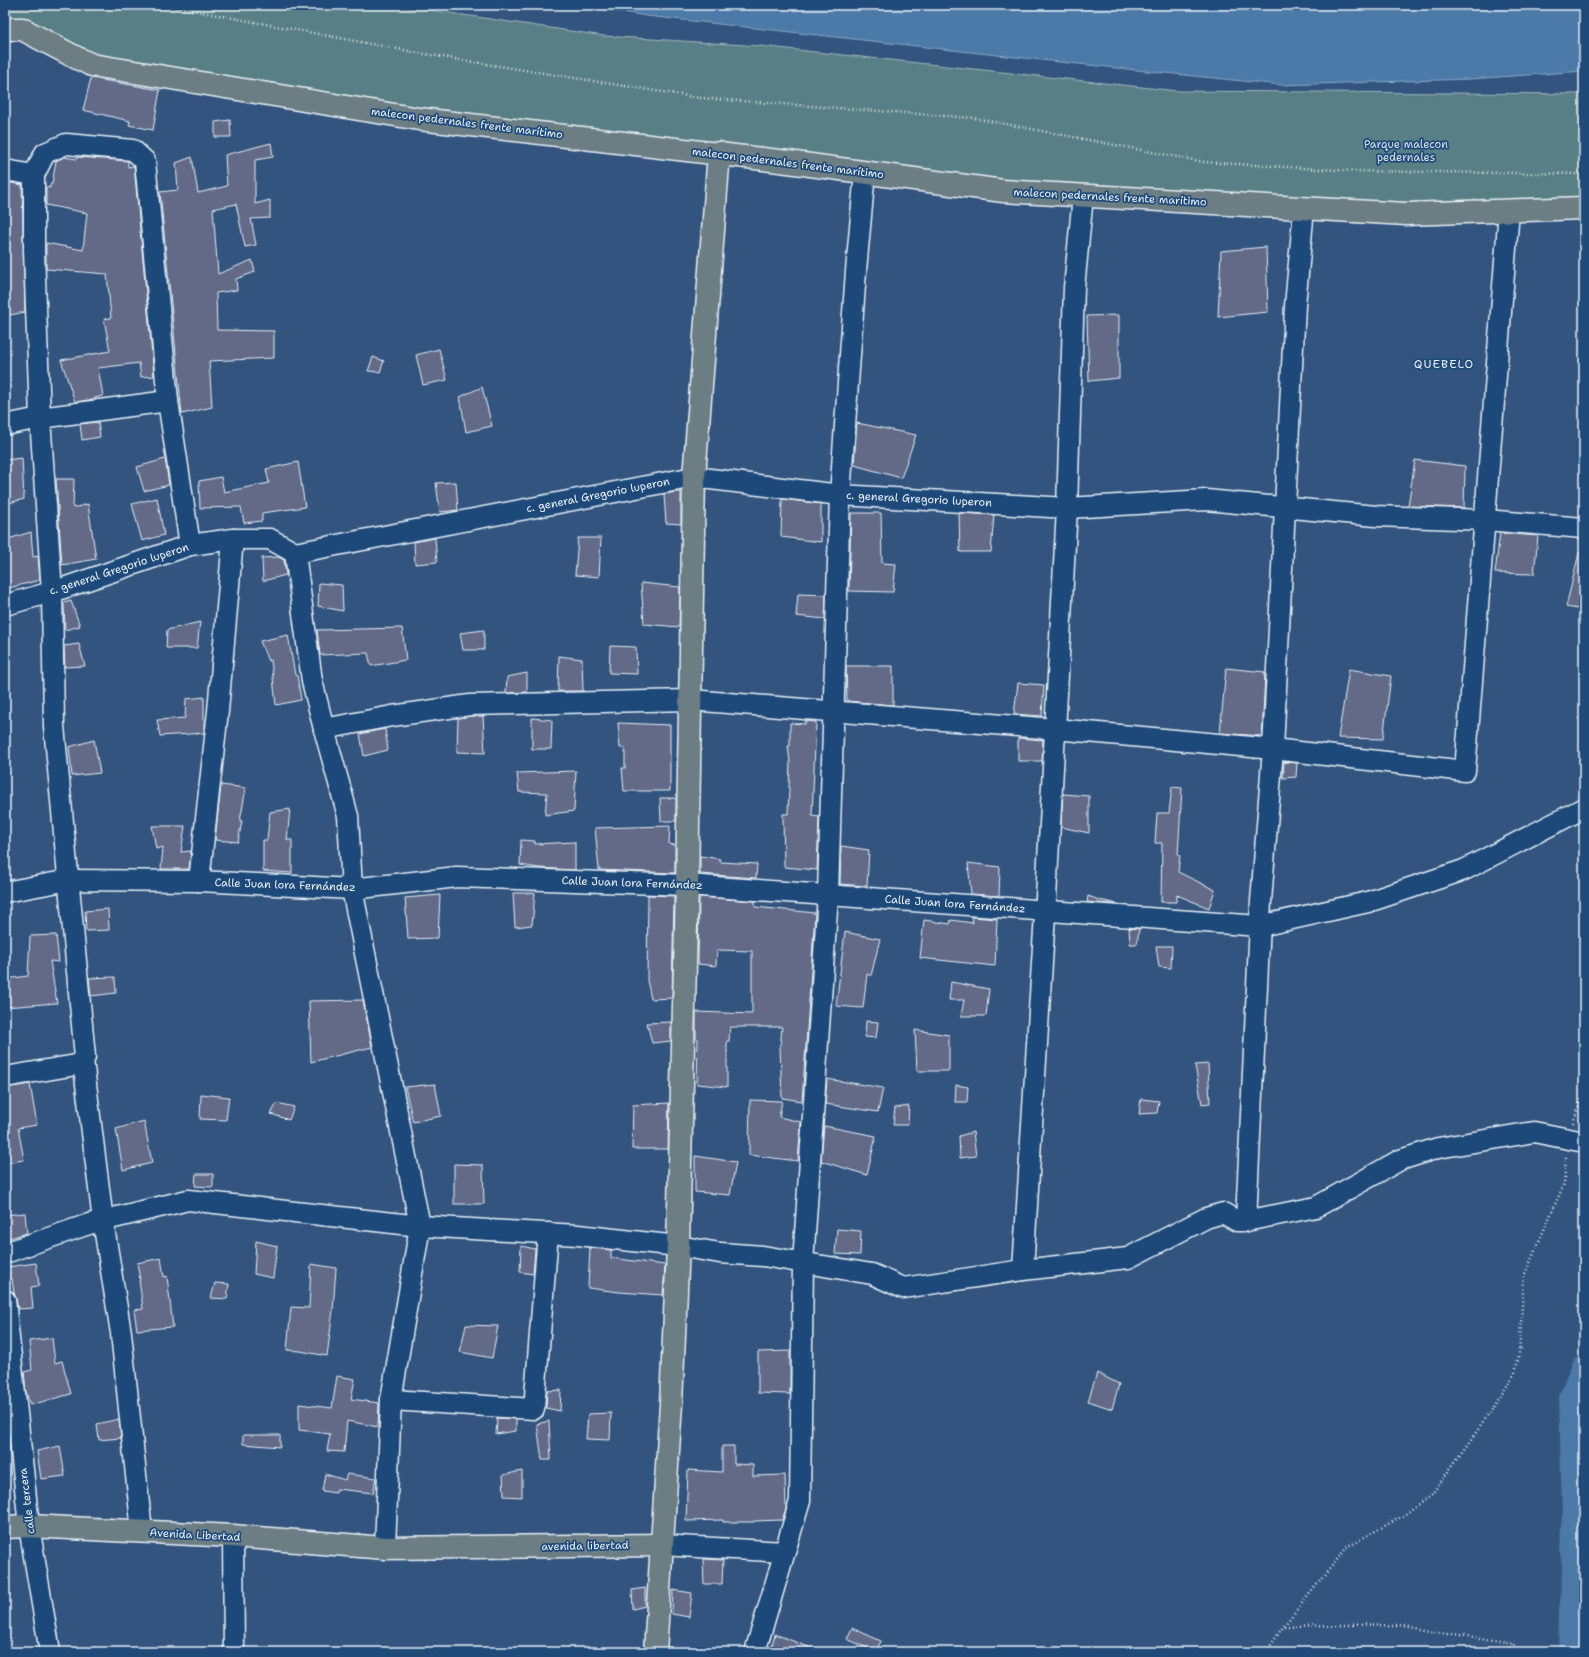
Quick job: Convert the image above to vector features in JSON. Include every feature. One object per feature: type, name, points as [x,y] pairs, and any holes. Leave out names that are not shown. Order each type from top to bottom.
[{"type":"main road","name":"malecon pedernales frente marítimo","points":[[5,29],[22,29],[92,65],[419,119],[719,153],[1002,191],[1406,214],[1584,208]]},
{"type":"main road","points":[[655,1652],[671,1404],[678,1246],[687,885],[694,477],[719,153]]},
{"type":"main road","name":"Avenida Libertad","points":[[5,1527],[29,1526],[233,1536],[385,1548]]},
{"type":"main road","name":"avenida libertad","points":[[385,1548],[661,1545]]},
{"type":"street","points":[[142,1532],[121,1333],[103,1221],[83,1060],[85,1057],[54,726],[52,592],[40,418],[34,250],[34,175],[45,153],[66,144],[133,150],[145,161],[168,401],[190,545]]},
{"type":"street","points":[[5,170],[34,175]]},
{"type":"street","points":[[755,1652],[800,1501],[803,1263],[828,895],[840,495],[856,271],[865,172]]},
{"type":"street","points":[[1022,1270],[1067,508],[1074,288],[1083,196]]},
{"type":"street","points":[[1246,1220],[1260,926],[1273,748],[1295,306],[1304,208]]},
{"type":"street","points":[[324,729],[392,716],[470,705],[690,700],[1273,748],[1466,771],[1509,210]]},
{"type":"street","points":[[5,425],[40,418],[168,401]]},
{"type":"street","name":"c. general Gregorio luperon","points":[[5,604],[52,592],[190,545],[233,539],[270,539],[295,553],[694,477],[840,495],[1067,508],[1206,500],[1376,516],[1485,520],[1584,528]]},
{"type":"street","points":[[199,881],[218,711],[233,539]]},
{"type":"street","points":[[295,553],[312,681],[348,816],[352,888],[420,1226],[391,1400],[385,1548]]},
{"type":"street","name":"Calle Juan lora Fernández","points":[[5,892],[69,880],[199,881],[352,888],[457,877],[687,885],[1260,926],[1368,902],[1464,870],[1584,808]]},
{"type":"street","points":[[10,1076],[76,1065],[83,1060]]},
{"type":"street","points":[[5,1253],[103,1221],[188,1200],[420,1226],[548,1234],[678,1246],[720,1253],[763,1256],[872,1274],[904,1288],[1022,1270],[1128,1258],[1206,1218],[1223,1213],[1237,1221],[1316,1206],[1400,1160],[1438,1148],[1534,1132],[1575,1141]]},
{"type":"street","points":[[391,1400],[534,1409],[548,1234]]},
{"type":"street","points":[[5,1300],[9,1357]]},
{"type":"street","name":"calle tercera","points":[[9,1357],[29,1526],[50,1652]]},
{"type":"street","points":[[233,1536],[234,1652]]},
{"type":"street","name":"avenida libertad","points":[[661,1545],[784,1552]]},
{"type":"path","points":[[164,5],[430,55],[700,98],[869,112],[974,118],[1204,162],[1354,171],[1584,174]]},
{"type":"path","points":[[1266,1652],[1283,1627],[1348,1546],[1403,1516],[1432,1494],[1490,1412],[1515,1373],[1520,1348],[1524,1276],[1564,1184],[1575,1141],[1584,1090]]},
{"type":"path","points":[[1283,1627],[1398,1624],[1452,1635],[1514,1644],[1512,1652]]},
{"type":"green space","name":"Parque malecon pedernales","points":[[5,5],[396,5],[604,36],[760,46],[1178,91],[1584,94],[1584,201],[1456,206],[1004,185],[719,153],[92,65],[5,29]]},
{"type":"water","points":[[580,5],[1584,5],[1584,71],[1470,79],[1281,85],[647,16]]},
{"type":"building","points":[[91,78],[160,90],[153,130],[129,125],[130,121],[83,110]]},
{"type":"building","points":[[230,120],[231,137],[215,137],[215,122]]},
{"type":"building","points":[[271,143],[273,157],[255,160],[255,204],[270,200],[270,218],[251,219],[256,245],[245,247],[236,204],[213,209],[218,274],[252,260],[255,272],[236,279],[237,290],[216,293],[217,330],[274,331],[274,358],[209,361],[212,407],[182,414],[160,192],[178,190],[176,163],[192,157],[198,193],[227,186],[225,155]]},
{"type":"building","points":[[64,157],[128,161],[128,167],[134,166],[154,376],[141,377],[139,363],[98,368],[103,396],[95,399],[75,402],[61,360],[110,351],[104,319],[111,318],[107,274],[46,269],[46,243],[83,250],[87,213],[46,205],[46,187],[50,188],[50,184],[52,184],[56,161]]},
{"type":"building","points":[[5,182],[22,185],[25,312],[5,316]]},
{"type":"building","points":[[1266,247],[1268,312],[1218,317],[1221,251]]},
{"type":"building","points":[[1119,315],[1119,378],[1089,381],[1087,316]]},
{"type":"building","points":[[439,349],[447,380],[423,385],[416,355]]},
{"type":"building","points":[[373,357],[384,361],[380,372],[368,371]]},
{"type":"building","points":[[482,387],[492,426],[466,432],[460,397]]},
{"type":"building","points":[[98,422],[100,437],[82,440],[80,424]]},
{"type":"building","points":[[857,423],[916,435],[901,478],[854,465]]},
{"type":"building","points":[[22,458],[24,499],[5,504],[5,460]]},
{"type":"building","points":[[165,459],[169,485],[144,491],[137,467]]},
{"type":"building","points":[[1415,460],[1465,466],[1464,508],[1408,506]]},
{"type":"building","points":[[298,462],[305,507],[262,513],[262,521],[244,523],[241,507],[200,508],[199,481],[221,477],[224,492],[269,483],[266,469]]},
{"type":"building","points":[[56,479],[74,479],[73,508],[88,504],[96,559],[62,565]]},
{"type":"building","points":[[456,482],[458,510],[440,512],[436,483]]},
{"type":"building","points":[[681,492],[681,524],[666,523],[664,494]]},
{"type":"building","points":[[157,498],[164,535],[142,541],[132,504]]},
{"type":"building","points":[[782,499],[821,504],[821,542],[781,537]]},
{"type":"building","points":[[851,513],[881,513],[882,563],[896,564],[893,592],[849,591]]},
{"type":"building","points":[[959,513],[994,515],[991,552],[960,552]]},
{"type":"building","points":[[31,532],[33,557],[38,556],[40,580],[5,589],[5,540]]},
{"type":"building","points":[[1500,533],[1538,536],[1534,574],[1495,573]]},
{"type":"building","points":[[435,538],[437,562],[415,564],[414,542]]},
{"type":"building","points":[[578,538],[601,538],[599,577],[575,575]]},
{"type":"building","points":[[1579,553],[1584,553],[1584,610],[1566,607]]},
{"type":"building","points":[[278,557],[284,560],[286,575],[263,581],[262,558]]},
{"type":"building","points":[[319,583],[342,585],[343,611],[318,606]]},
{"type":"building","points":[[641,583],[680,587],[679,627],[644,624]]},
{"type":"building","points":[[798,594],[826,595],[825,619],[796,616]]},
{"type":"building","points":[[71,601],[80,626],[65,630],[64,603]]},
{"type":"building","points":[[200,622],[197,648],[166,648],[167,630]]},
{"type":"building","points":[[402,628],[406,660],[371,666],[368,653],[320,655],[317,630]]},
{"type":"building","points":[[484,630],[484,650],[463,650],[460,633]]},
{"type":"building","points":[[288,635],[301,700],[276,705],[271,660],[268,661],[260,641]]},
{"type":"building","points":[[79,644],[85,666],[65,667],[64,646]]},
{"type":"building","points":[[610,646],[636,647],[637,674],[609,673]]},
{"type":"building","points":[[559,656],[582,659],[583,691],[558,691]]},
{"type":"building","points":[[846,666],[893,666],[893,705],[847,701]]},
{"type":"building","points":[[1226,668],[1265,672],[1262,736],[1220,733]]},
{"type":"building","points":[[1349,669],[1391,676],[1383,739],[1338,738]]},
{"type":"building","points":[[527,673],[527,692],[506,693],[507,677]]},
{"type":"building","points":[[1018,683],[1044,685],[1042,716],[1014,714]]},
{"type":"building","points":[[204,697],[204,733],[160,736],[157,720],[185,718],[186,699]]},
{"type":"building","points":[[483,716],[485,753],[457,752],[458,718]]},
{"type":"building","points":[[532,718],[552,720],[551,749],[532,749]]},
{"type":"building","points":[[805,721],[816,722],[812,816],[819,817],[817,870],[784,867],[783,814],[788,814],[790,762],[788,746],[790,746],[790,723],[805,724]]},
{"type":"building","points":[[618,723],[670,725],[670,791],[624,791],[622,768],[625,768],[625,748],[620,748]]},
{"type":"building","points":[[385,729],[388,750],[364,756],[360,734]]},
{"type":"building","points":[[1018,738],[1043,740],[1042,761],[1018,761]]},
{"type":"building","points":[[94,740],[100,773],[72,776],[69,747]]},
{"type":"building","points":[[1284,762],[1297,763],[1296,777],[1283,778]]},
{"type":"building","points":[[576,771],[574,811],[545,815],[547,793],[519,792],[517,773]]},
{"type":"building","points":[[221,785],[246,788],[238,842],[215,840]]},
{"type":"building","points":[[1172,787],[1182,788],[1178,872],[1215,890],[1209,908],[1177,895],[1176,902],[1161,902],[1162,843],[1155,843],[1157,813],[1169,813]]},
{"type":"building","points":[[1063,794],[1089,796],[1089,833],[1061,827]]},
{"type":"building","points":[[660,798],[676,798],[676,821],[661,821]]},
{"type":"building","points":[[290,809],[287,840],[292,840],[292,873],[263,871],[263,840],[267,840],[270,812]]},
{"type":"building","points":[[152,826],[185,826],[181,852],[191,851],[189,869],[161,869],[163,847],[156,849]]},
{"type":"building","points":[[670,826],[669,844],[675,845],[675,873],[599,870],[595,828]]},
{"type":"building","points":[[521,840],[535,841],[535,844],[575,842],[575,870],[539,868],[520,865]]},
{"type":"building","points":[[841,846],[869,850],[867,886],[840,884]]},
{"type":"building","points":[[700,856],[720,859],[720,862],[757,864],[756,878],[700,874]]},
{"type":"building","points":[[968,863],[1000,867],[999,896],[971,894]]},
{"type":"building","points":[[513,893],[535,893],[532,925],[515,927]]},
{"type":"building","points":[[440,895],[438,938],[408,939],[405,898]]},
{"type":"building","points":[[648,895],[674,896],[672,998],[651,999],[647,980]]},
{"type":"building","points":[[1088,896],[1099,900],[1123,905],[1087,902]]},
{"type":"building","points":[[699,897],[755,901],[755,907],[815,913],[802,1101],[782,1098],[780,1048],[782,1027],[730,1027],[729,1041],[727,1041],[727,1087],[697,1084],[698,1039],[696,1039],[696,1012],[752,1014],[752,951],[717,950],[716,966],[698,964]]},
{"type":"building","points":[[108,909],[109,930],[86,931],[85,911]]},
{"type":"building","points":[[972,917],[997,919],[995,966],[920,958],[924,920],[950,924],[951,920],[973,923]]},
{"type":"building","points":[[1129,928],[1139,929],[1137,944],[1130,944]]},
{"type":"building","points":[[845,932],[880,939],[871,976],[867,974],[863,1008],[836,1006]]},
{"type":"building","points":[[56,935],[59,962],[50,961],[57,1003],[5,1007],[5,979],[28,976],[30,936]]},
{"type":"building","points":[[1156,946],[1172,946],[1171,968],[1159,967]]},
{"type":"building","points":[[115,977],[116,993],[91,996],[89,978]]},
{"type":"building","points":[[951,982],[989,989],[986,1016],[961,1016],[964,1000],[949,1000]]},
{"type":"building","points":[[363,1000],[372,1047],[311,1062],[309,1001]]},
{"type":"building","points":[[866,1021],[878,1022],[876,1038],[865,1037]]},
{"type":"building","points":[[671,1022],[671,1041],[652,1043],[647,1023]]},
{"type":"building","points":[[915,1030],[949,1035],[949,1071],[917,1071]]},
{"type":"building","points":[[1208,1064],[1210,1103],[1202,1104],[1195,1065]]},
{"type":"building","points":[[827,1079],[883,1088],[878,1112],[825,1104]]},
{"type":"building","points":[[30,1084],[37,1125],[18,1128],[24,1160],[5,1163],[5,1144],[9,1143],[5,1123],[5,1088]]},
{"type":"building","points":[[435,1084],[441,1116],[413,1122],[405,1087]]},
{"type":"building","points":[[956,1085],[968,1087],[967,1102],[955,1102]]},
{"type":"building","points":[[201,1094],[229,1097],[226,1120],[200,1119]]},
{"type":"building","points":[[1141,1099],[1159,1101],[1157,1113],[1139,1114]]},
{"type":"building","points":[[750,1100],[782,1101],[779,1117],[801,1122],[798,1161],[749,1155]]},
{"type":"building","points":[[277,1103],[294,1107],[289,1120],[271,1114]]},
{"type":"building","points":[[669,1103],[668,1149],[632,1149],[633,1105]]},
{"type":"building","points":[[909,1106],[908,1125],[893,1125],[895,1108]]},
{"type":"building","points":[[144,1121],[152,1163],[123,1170],[116,1129]]},
{"type":"building","points":[[824,1126],[876,1136],[867,1175],[821,1161]]},
{"type":"building","points":[[973,1132],[976,1156],[960,1158],[959,1136]]},
{"type":"building","points":[[695,1156],[736,1162],[730,1195],[695,1192]]},
{"type":"building","points":[[454,1164],[483,1165],[484,1204],[454,1204]]},
{"type":"building","points":[[196,1174],[213,1174],[213,1187],[195,1186]]},
{"type":"building","points":[[25,1213],[27,1233],[6,1239],[5,1215]]},
{"type":"building","points":[[837,1229],[861,1231],[860,1255],[835,1254]]},
{"type":"building","points":[[256,1241],[277,1246],[273,1278],[254,1274]]},
{"type":"building","points":[[521,1246],[535,1249],[533,1274],[520,1272]]},
{"type":"building","points":[[590,1248],[611,1250],[611,1258],[665,1265],[663,1295],[588,1288]]},
{"type":"building","points":[[161,1258],[164,1277],[167,1276],[173,1327],[137,1330],[134,1310],[143,1309],[137,1263]]},
{"type":"building","points":[[36,1263],[39,1286],[31,1287],[33,1308],[18,1309],[12,1279],[9,1279],[7,1267]]},
{"type":"building","points":[[311,1264],[336,1268],[333,1310],[327,1356],[287,1350],[291,1307],[309,1308]]},
{"type":"building","points":[[215,1283],[229,1284],[227,1299],[211,1298]]},
{"type":"building","points":[[466,1325],[498,1326],[492,1358],[460,1352]]},
{"type":"building","points":[[52,1338],[55,1363],[62,1361],[71,1394],[30,1405],[26,1392],[24,1372],[32,1370],[29,1341]]},
{"type":"building","points":[[790,1351],[790,1394],[758,1393],[758,1352]]},
{"type":"building","points":[[1097,1373],[1119,1384],[1112,1409],[1088,1401]]},
{"type":"building","points":[[337,1376],[355,1379],[351,1399],[379,1403],[378,1427],[347,1421],[344,1452],[327,1451],[330,1434],[299,1430],[299,1404],[332,1408]]},
{"type":"building","points":[[561,1390],[560,1411],[546,1408],[547,1391]]},
{"type":"building","points":[[611,1413],[610,1440],[586,1439],[588,1414]]},
{"type":"building","points":[[497,1418],[516,1419],[516,1431],[496,1434]]},
{"type":"building","points":[[119,1419],[121,1438],[99,1440],[97,1424]]},
{"type":"building","points":[[549,1421],[551,1460],[542,1460],[537,1424]]},
{"type":"building","points":[[243,1435],[280,1435],[280,1447],[243,1444]]},
{"type":"building","points":[[60,1446],[65,1476],[41,1479],[37,1451]]},
{"type":"building","points":[[722,1446],[734,1446],[734,1464],[753,1465],[753,1476],[785,1475],[786,1509],[782,1520],[754,1522],[723,1522],[723,1520],[686,1521],[688,1470],[722,1472]]},
{"type":"building","points":[[522,1471],[522,1497],[504,1496],[503,1475]]},
{"type":"building","points":[[325,1474],[345,1480],[347,1474],[376,1478],[373,1493],[337,1489],[336,1493],[322,1491]]},
{"type":"building","points":[[703,1559],[723,1560],[722,1584],[704,1584]]},
{"type":"building","points":[[645,1588],[645,1606],[633,1609],[632,1590]]},
{"type":"building","points":[[673,1590],[692,1593],[689,1617],[672,1614]]},
{"type":"building","points":[[852,1628],[881,1641],[876,1652],[847,1639]]},
{"type":"building","points":[[775,1634],[819,1651],[770,1652]]},
{"type":"waterway","points":[[1573,1652],[1576,1520],[1573,1397],[1584,1370]]},
{"type":"district","name":"QUEBELO","points":[[1444,364]]}]
